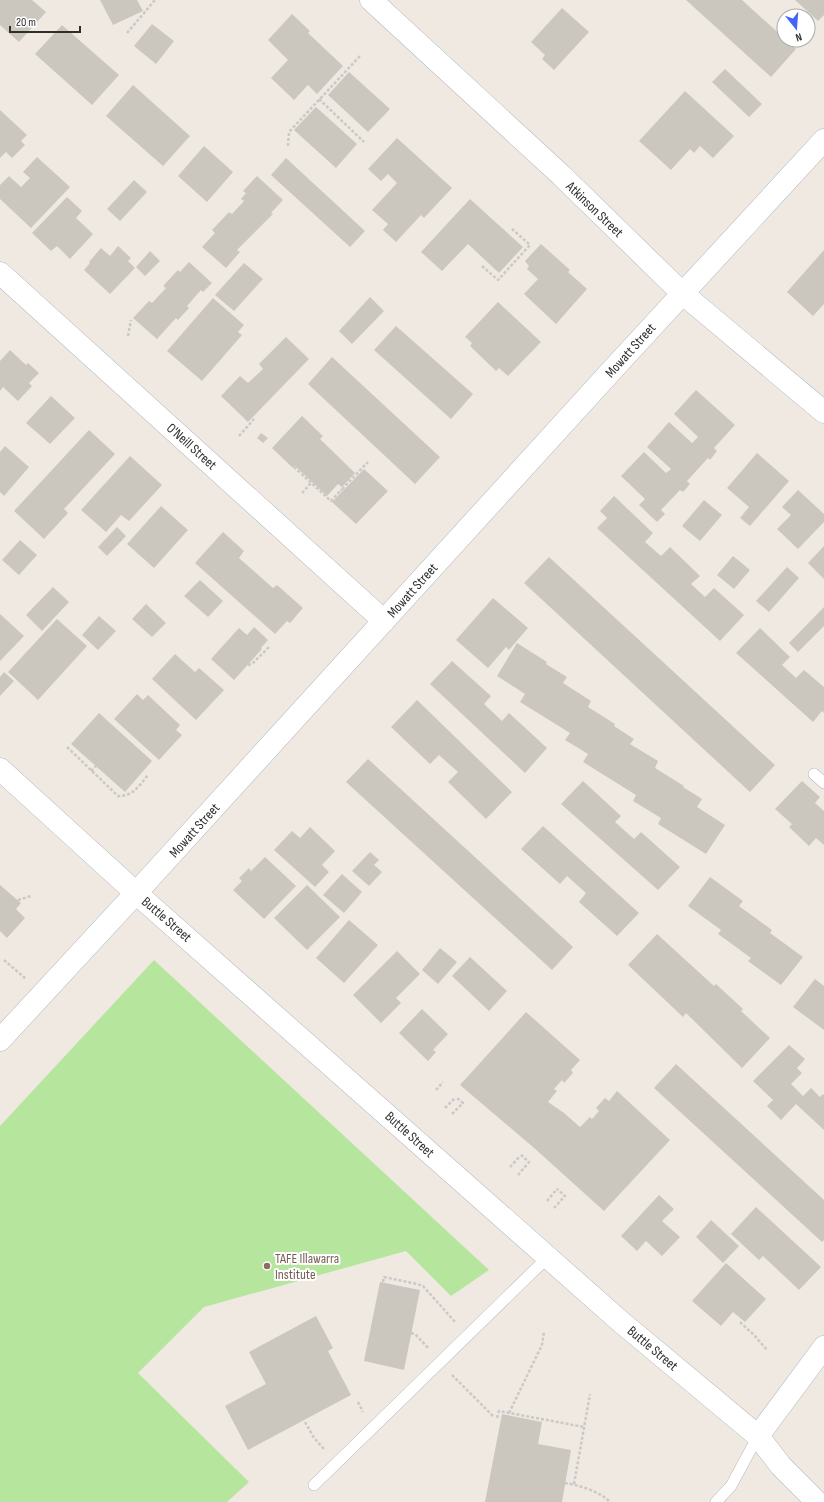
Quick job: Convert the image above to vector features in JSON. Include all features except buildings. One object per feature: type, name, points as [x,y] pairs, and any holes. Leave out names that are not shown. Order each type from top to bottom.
[{"type":"street","name":"Atkinson Street","points":[[371,0],[561,175],[682,293],[824,412]]},
{"type":"street","name":"Mowatt Street","points":[[0,1040],[136,893],[682,293],[824,140]]},
{"type":"street","name":"O'Neill Street","points":[[0,273],[384,621]]},
{"type":"street","name":"Buttle Street","points":[[0,769],[136,893],[621,1322],[758,1436],[781,1466],[817,1502]]},
{"type":"street","points":[[758,1436],[824,1347]]},
{"type":"lane","points":[[814,774],[824,783]]},
{"type":"lane","points":[[314,1485],[548,1257]]},
{"type":"lane","points":[[716,1502],[731,1486],[758,1436]]},
{"type":"path","points":[[127,33],[155,0]]},
{"type":"path","points":[[288,146],[289,132],[360,56]]},
{"type":"path","points":[[319,99],[364,142]]},
{"type":"path","points":[[482,266],[498,280],[530,246],[512,229]]},
{"type":"path","points":[[128,336],[132,320]]},
{"type":"path","points":[[239,436],[254,419]]},
{"type":"path","points":[[296,467],[295,468],[331,501],[368,462]]},
{"type":"path","points":[[302,493],[311,483]]},
{"type":"path","points":[[248,665],[252,664],[268,648]]},
{"type":"path","points":[[67,747],[118,796],[125,796],[136,790],[148,775]]},
{"type":"path","points":[[91,771],[96,766]]},
{"type":"path","points":[[18,900],[31,896]]},
{"type":"path","points":[[4,960],[42,994]]},
{"type":"path","points":[[436,1090],[443,1082]]},
{"type":"path","points":[[445,1108],[455,1097],[463,1103],[452,1114]]},
{"type":"path","points":[[510,1167],[520,1155],[529,1162],[518,1175]]},
{"type":"path","points":[[547,1201],[557,1189],[565,1196],[554,1208]]},
{"type":"path","points":[[382,1282],[384,1277],[423,1286],[467,1335]]},
{"type":"path","points":[[382,1288],[412,1294]]},
{"type":"path","points":[[740,1322],[767,1350]]},
{"type":"path","points":[[509,1413],[542,1345],[544,1332]]},
{"type":"path","points":[[411,1333],[415,1334]]},
{"type":"path","points":[[464,1388],[494,1417]]},
{"type":"path","points":[[574,1484],[590,1394]]},
{"type":"path","points":[[358,1402],[364,1413]]},
{"type":"path","points":[[497,1418],[499,1411],[584,1427]]},
{"type":"path","points":[[305,1422],[314,1438],[325,1450],[331,1444]]},
{"type":"path","points":[[565,1483],[574,1484],[586,1489],[608,1499],[610,1502]]},
{"type":"green space","points":[[154,960],[489,1270],[451,1296],[406,1251],[204,1307],[138,1373],[249,1482],[227,1502],[0,1502],[0,1126]]},
{"type":"place","name":"TAFE Illawarra Institute","points":[[267,1266]]}]
